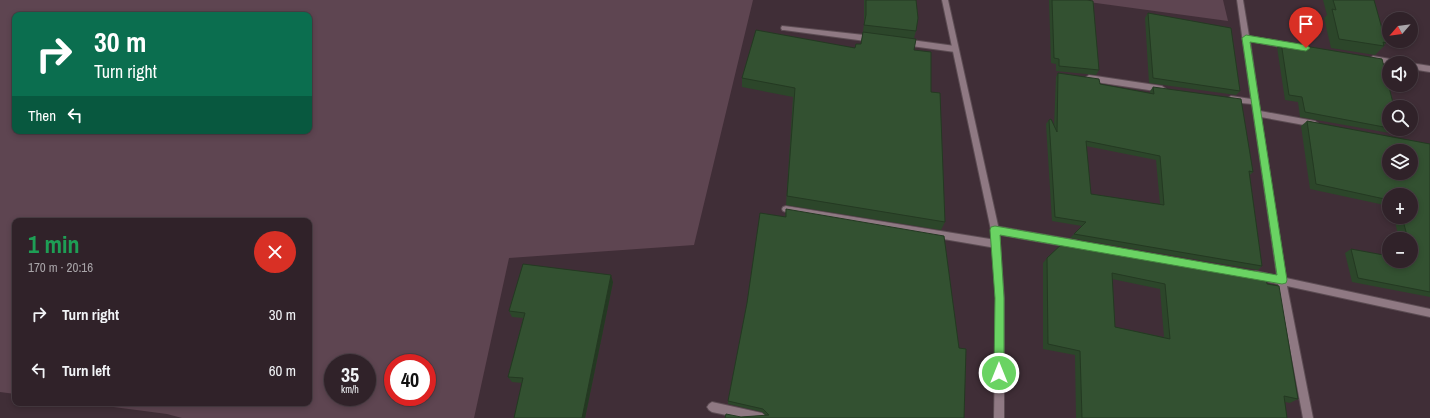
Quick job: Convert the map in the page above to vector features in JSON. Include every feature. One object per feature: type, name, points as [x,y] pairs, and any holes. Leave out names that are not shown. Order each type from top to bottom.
[{"type":"street","points":[[945,0],[995,230],[1000,298],[999,418]]},
{"type":"street","points":[[1240,0],[1282,280],[1308,418]]},
{"type":"street","points":[[784,28],[877,39]]},
{"type":"street","points":[[1246,38],[1301,47]]},
{"type":"street","points":[[893,41],[955,48]]},
{"type":"street","points":[[1364,58],[1382,61]]},
{"type":"street","points":[[1418,67],[1430,69]]},
{"type":"street","points":[[1082,77],[1168,90]]},
{"type":"street","points":[[1224,98],[1255,102]]},
{"type":"street","points":[[1257,113],[1320,125]]},
{"type":"street","points":[[786,209],[996,244]]},
{"type":"street","points":[[995,230],[1080,245]]},
{"type":"street","points":[[1243,273],[1430,312]]},
{"type":"street","points":[[712,407],[762,418]]},
{"type":"shaded area","points":[[0,0],[753,0],[694,245],[509,258],[474,418],[182,418],[167,414],[106,406],[312,406],[312,218],[12,218],[12,394],[0,392]]},
{"type":"shaded area","points":[[1074,0],[1223,0],[1228,21]]},
{"type":"building","points":[[866,0],[916,0],[918,18],[916,31],[864,25]]},
{"type":"building","points":[[1052,0],[1093,1],[1099,70],[1059,66],[1059,59],[1054,58]]},
{"type":"building","points":[[1333,0],[1374,0],[1382,29],[1382,46],[1339,39],[1332,9],[1336,10]]},
{"type":"building","points":[[1148,13],[1231,28],[1240,91],[1153,78]]},
{"type":"building","points":[[756,30],[855,48],[856,44],[861,44],[863,32],[916,39],[914,50],[931,52],[931,92],[940,93],[945,222],[787,196],[795,88],[742,78]]},
{"type":"building","points":[[1281,42],[1382,59],[1382,92],[1390,92],[1392,100],[1382,100],[1382,127],[1305,112],[1302,97],[1289,95]]},
{"type":"building","points":[[1058,73],[1099,79],[1100,84],[1154,94],[1153,87],[1241,99],[1253,172],[1249,171],[1262,266],[1074,234],[1086,222],[1055,217],[1049,120],[1051,119],[1057,132]],"holes":[[[1086,141],[1160,156],[1164,205],[1091,194]]]},
{"type":"building","points":[[1307,121],[1430,144],[1430,292],[1358,278],[1351,249],[1382,255],[1382,268],[1418,268],[1418,232],[1406,232],[1404,224],[1418,224],[1418,188],[1382,188],[1382,198],[1316,184]]},
{"type":"building","points":[[786,209],[944,236],[959,348],[966,349],[964,418],[725,418],[726,414],[741,417],[769,415],[763,409],[728,401],[747,303],[760,213],[786,217]]},
{"type":"building","points":[[1065,241],[1266,276],[1267,284],[1279,286],[1298,399],[1284,396],[1287,418],[1082,418],[1080,351],[1048,344],[1047,258]],"holes":[[[1112,273],[1165,284],[1170,339],[1115,327]]]},
{"type":"building","points":[[523,264],[611,275],[582,418],[514,418],[523,378],[508,377],[525,313],[509,311]]},
{"type":"route","points":[[999,373],[1000,298],[995,230],[1282,280],[1246,38],[1306,48]]}]
